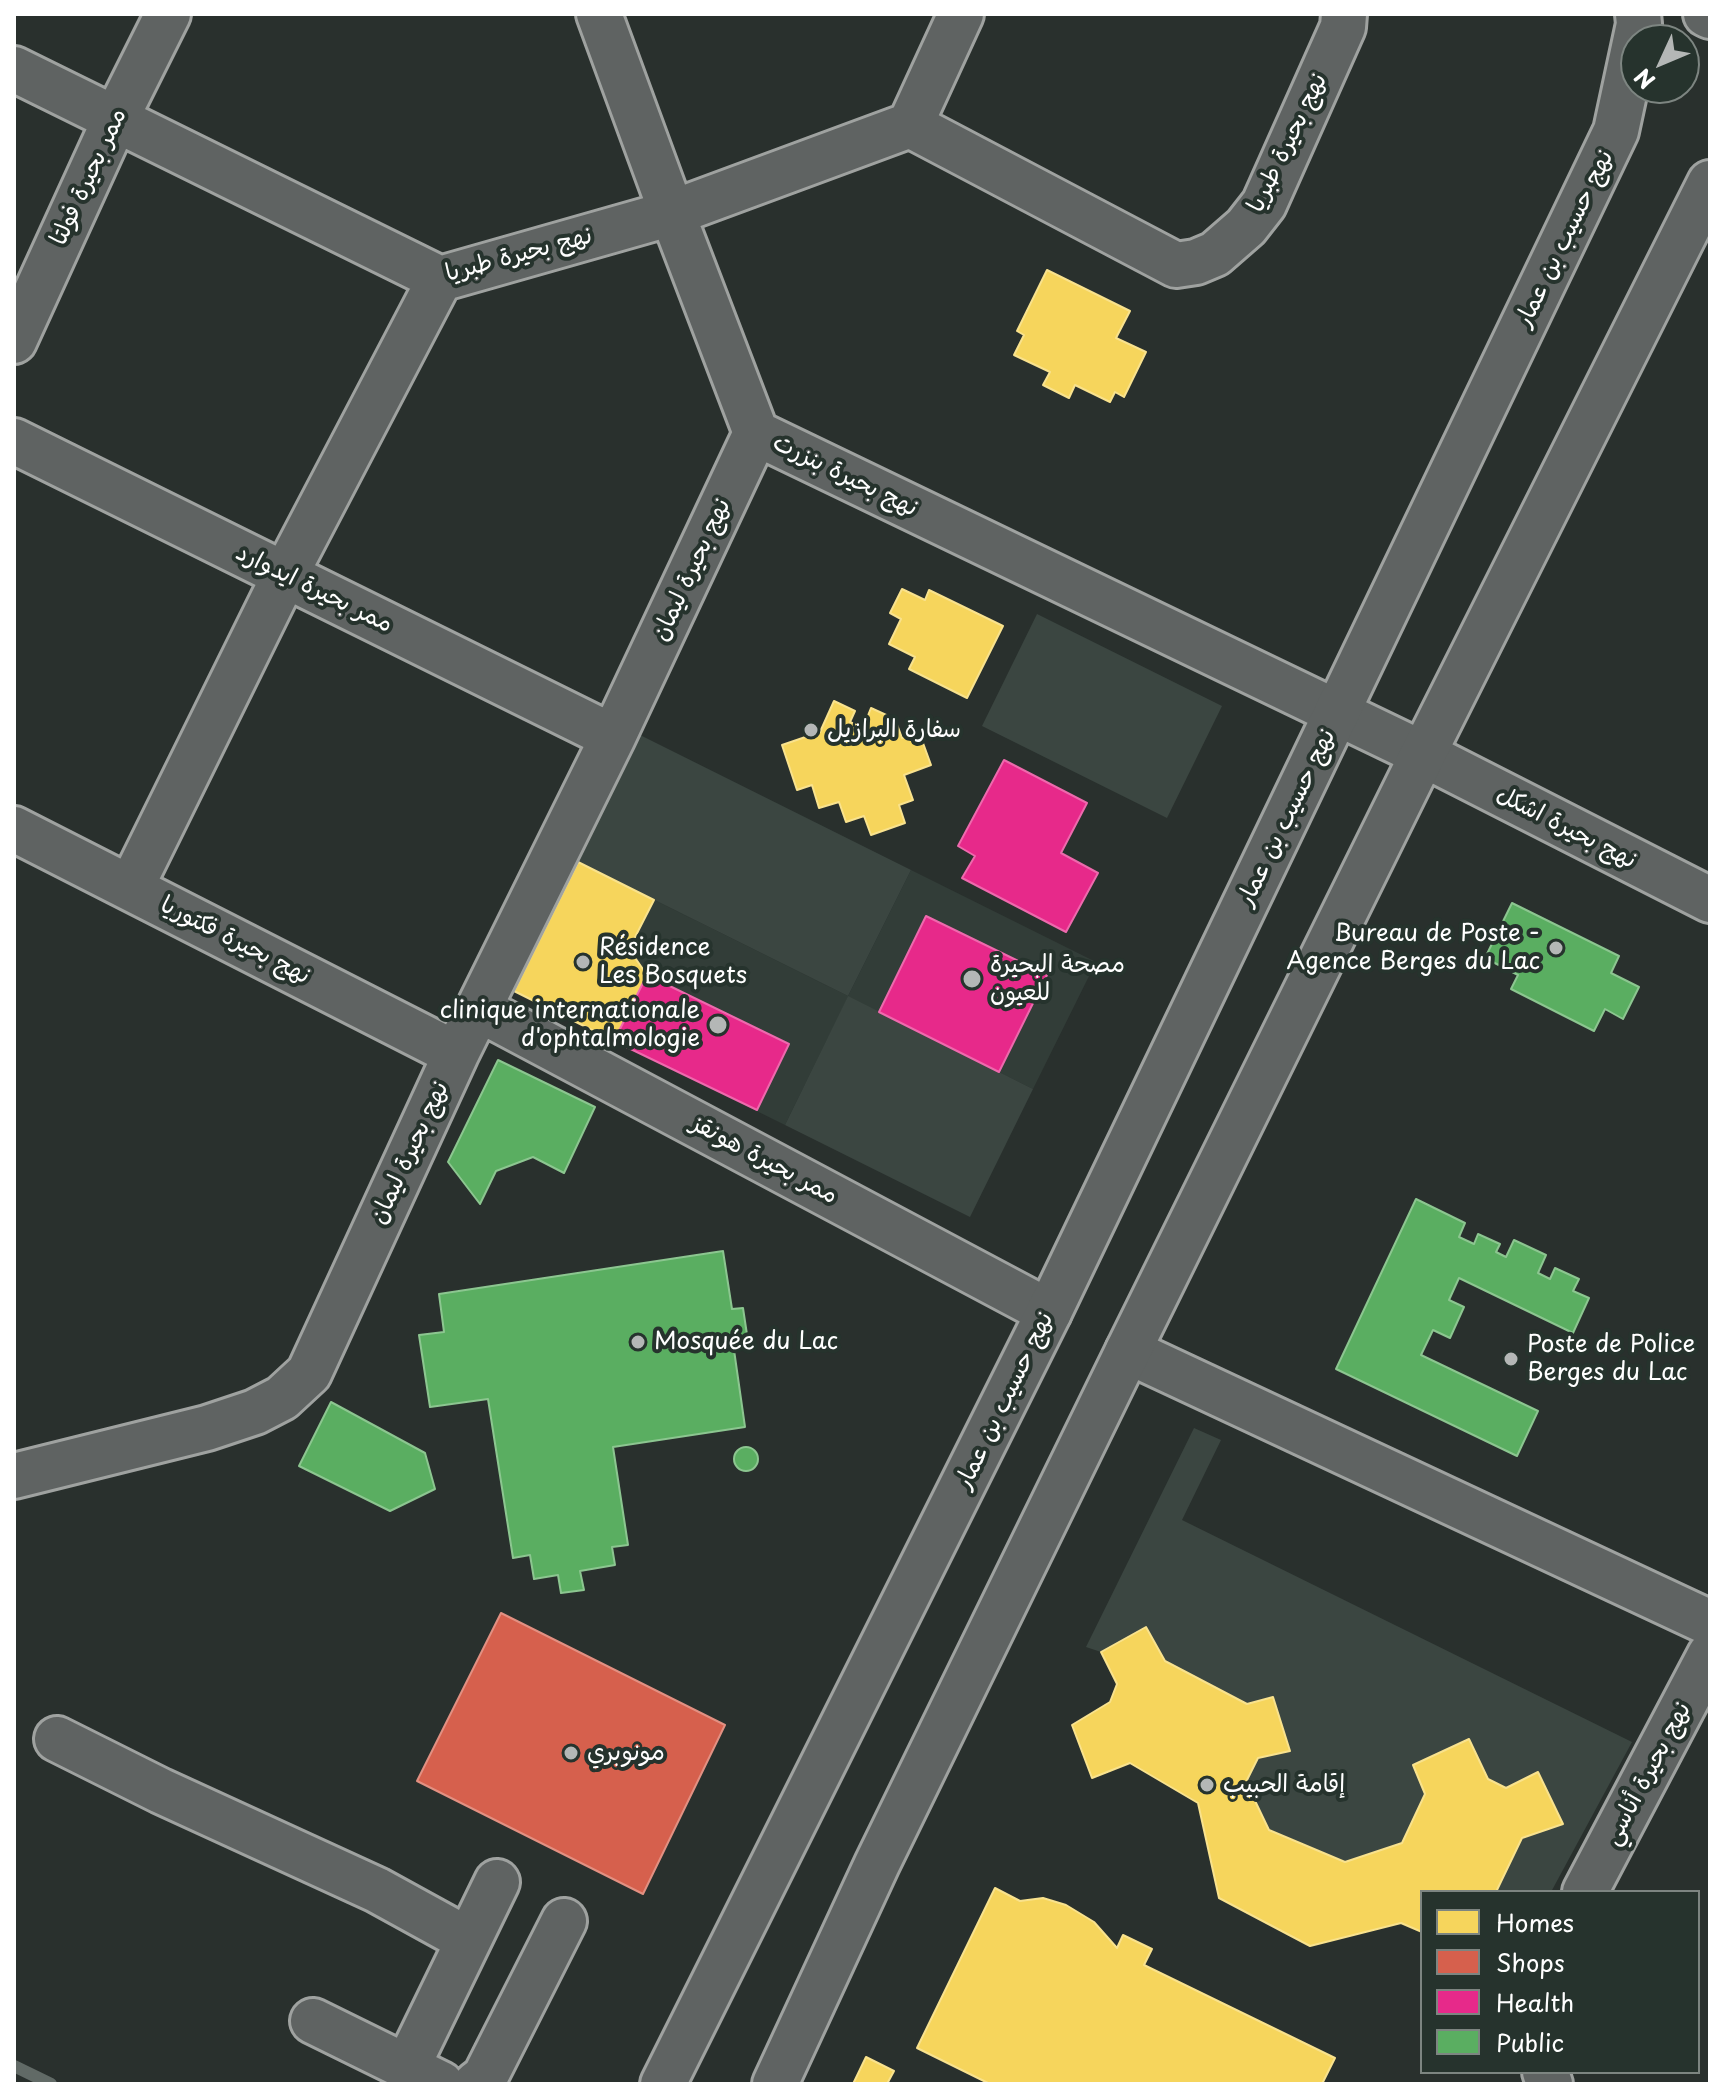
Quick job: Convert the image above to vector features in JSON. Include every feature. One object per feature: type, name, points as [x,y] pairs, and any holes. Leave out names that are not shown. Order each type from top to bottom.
[{"type":"street","name":"ممر بحيرة فولتا","points":[[14,341],[115,120],[168,14]]},
{"type":"street","name":"نهج بحيرة بنزرت","points":[[599,14],[756,433],[1337,713]]},
{"type":"street","points":[[910,125],[961,14]]},
{"type":"street","name":"نهج بحيرة طبريا","points":[[14,69],[440,279],[672,213],[910,125],[1176,265],[1196,262],[1215,254],[1246,227],[1264,204],[1343,27],[1344,14]]},
{"type":"street","name":"نهج حسيب بن عمار","points":[[663,2084],[1049,1312],[1616,131],[1639,24],[1638,14]]},
{"type":"street","points":[[775,2084],[877,1864],[1128,1351],[1710,183]]},
{"type":"street","points":[[131,887],[285,575],[440,279]]},
{"type":"street","name":"نهج بحيرة ليمان","points":[[14,1476],[207,1428],[255,1412],[282,1398],[309,1373],[456,1054],[613,737],[756,433]]},
{"type":"street","name":"ممر بحيرة ايدوارد","points":[[14,441],[613,737]]},
{"type":"street","name":"نهج حسيب بن عمار","points":[[1337,713],[1423,754]]},
{"type":"street","name":"نهج بحيرة اشكل","points":[[1423,754],[1710,900]]},
{"type":"street","name":"نهج بحيرة فكتوريا","points":[[14,829],[456,1054]]},
{"type":"street","name":"ممر بحيرة هونقز","points":[[479,1009],[1049,1312]]},
{"type":"street","points":[[1128,1351],[1709,1652]]},
{"type":"street","name":"نهج بحيرة أناسي","points":[[1586,1890],[1709,1652]]},
{"type":"street","points":[[57,1739],[161,1791],[377,1890],[468,1940]]},
{"type":"street","points":[[313,2021],[424,2076],[468,1940],[497,1882]]},
{"type":"street","points":[[476,2084],[485,2077],[564,1921]]},
{"type":"shaded area","points":[[1037,614],[1222,706],[1167,818],[982,726]]},
{"type":"shaded area","points":[[640,735],[911,870],[848,996],[578,862]]},
{"type":"shaded area","points":[[578,862],[848,996],[911,870],[1096,962],[1033,1089],[848,997],[785,1125],[514,991]]},
{"type":"shaded area","points":[[848,996],[1033,1089],[970,1217],[785,1125]]},
{"type":"shaded area","points":[[1194,1428],[1221,1440],[1182,1520],[1632,1742],[1552,1890],[1497,1890],[1522,1838],[1563,1824],[1538,1773],[1506,1788],[1488,1779],[1469,1739],[1413,1765],[1425,1794],[1402,1843],[1345,1862],[1269,1830],[1246,1782],[1258,1758],[1290,1750],[1273,1697],[1247,1704],[1165,1661],[1145,1628],[1101,1652],[1086,1647]]},
{"type":"building: Homes","points":[[1047,270],[1130,311],[1116,338],[1146,352],[1124,397],[1115,392],[1110,402],[1075,385],[1069,398],[1043,385],[1050,372],[1014,355],[1024,335],[1017,331]]},
{"type":"building: Homes","points":[[902,589],[925,600],[929,590],[1003,626],[967,698],[909,669],[915,657],[889,644],[901,619],[890,613]]},
{"type":"building: Homes","points":[[834,701],[855,711],[850,722],[863,728],[871,708],[895,719],[902,738],[919,732],[931,765],[904,775],[913,800],[899,805],[905,823],[871,835],[864,816],[846,822],[839,802],[819,808],[812,785],[797,790],[782,745],[820,732]]},
{"type":"building: Homes","name":"Résidence Les Bosquets","points":[[578,862],[654,900],[629,949],[647,975],[614,1041],[514,991]]},
{"type":"building: Homes","name":"إقامة الحبيب","points":[[1146,1627],[1165,1661],[1247,1704],[1273,1697],[1290,1751],[1258,1758],[1246,1782],[1269,1830],[1345,1862],[1402,1843],[1425,1794],[1413,1765],[1469,1739],[1488,1779],[1506,1788],[1538,1772],[1563,1824],[1522,1838],[1497,1890],[1420,1890],[1420,1931],[1401,1923],[1310,1946],[1219,1898],[1198,1803],[1130,1763],[1092,1778],[1072,1725],[1110,1702],[1117,1684],[1101,1652]]},
{"type":"building: Homes","points":[[995,1888],[1020,1901],[1043,1898],[1066,1905],[1094,1922],[1117,1948],[1123,1935],[1152,1949],[1144,1965],[1335,2058],[1322,2084],[990,2084],[917,2048]]},
{"type":"building: Homes","points":[[866,2057],[894,2071],[887,2084],[853,2084]]},
{"type":"building: Shops","name":"مونوبري","points":[[501,1613],[725,1725],[643,1894],[417,1781]]},
{"type":"building: Health","points":[[1004,760],[1087,803],[1061,853],[1098,873],[1066,932],[962,878],[975,856],[958,846]]},
{"type":"building: Health","points":[[926,916],[1047,975],[999,1072],[879,1012]]},
{"type":"building: Health","points":[[647,975],[789,1044],[757,1110],[614,1041]]},
{"type":"building: Public","points":[[1512,903],[1619,956],[1611,973],[1639,987],[1623,1019],[1605,1009],[1594,1031],[1511,989],[1518,975],[1485,958]]},
{"type":"building: Public","points":[[498,1060],[595,1107],[564,1173],[533,1157],[496,1171],[480,1204],[448,1162]]},
{"type":"building: Public","points":[[1416,1199],[1465,1223],[1459,1237],[1474,1244],[1478,1234],[1500,1244],[1496,1252],[1506,1257],[1514,1240],[1546,1255],[1538,1273],[1550,1279],[1555,1268],[1579,1279],[1573,1291],[1589,1298],[1573,1333],[1459,1278],[1449,1300],[1464,1307],[1450,1338],[1433,1330],[1421,1355],[1538,1411],[1517,1456],[1336,1369]]},
{"type":"building: Public","points":[[723,1251],[732,1309],[743,1308],[749,1348],[734,1350],[745,1427],[613,1447],[628,1545],[612,1547],[615,1565],[580,1571],[584,1590],[561,1593],[558,1575],[534,1579],[530,1555],[513,1558],[488,1399],[430,1407],[419,1335],[444,1332],[439,1294]]},
{"type":"building: Public","points":[[331,1402],[425,1453],[435,1489],[390,1511],[299,1466]]},
{"type":"building: Public","points":[[746,1447],[757,1454],[758,1459],[751,1470],[746,1471],[735,1464],[734,1459],[741,1448]]},
{"type":"waterway","points":[[14,2066],[51,2084]]},
{"type":"place","name":"سفارة البرازيل","points":[[811,730]]},
{"type":"place","name":"Bureau de Poste - Agence Berges du Lac","points":[[1556,948]]},
{"type":"place","name":"Résidence Les Bosquets","points":[[583,962]]},
{"type":"place","name":"مصحة البحيرة للعيون","points":[[972,979]]},
{"type":"place","name":"clinique internationale d'ophtalmologie","points":[[718,1025]]},
{"type":"place","name":"Mosquée du Lac","points":[[638,1342]]},
{"type":"place","name":"Poste de Police Berges du Lac","points":[[1511,1359]]},
{"type":"place","name":"مونوبري","points":[[571,1753]]},
{"type":"place","name":"إقامة الحبيب","points":[[1207,1785]]}]
